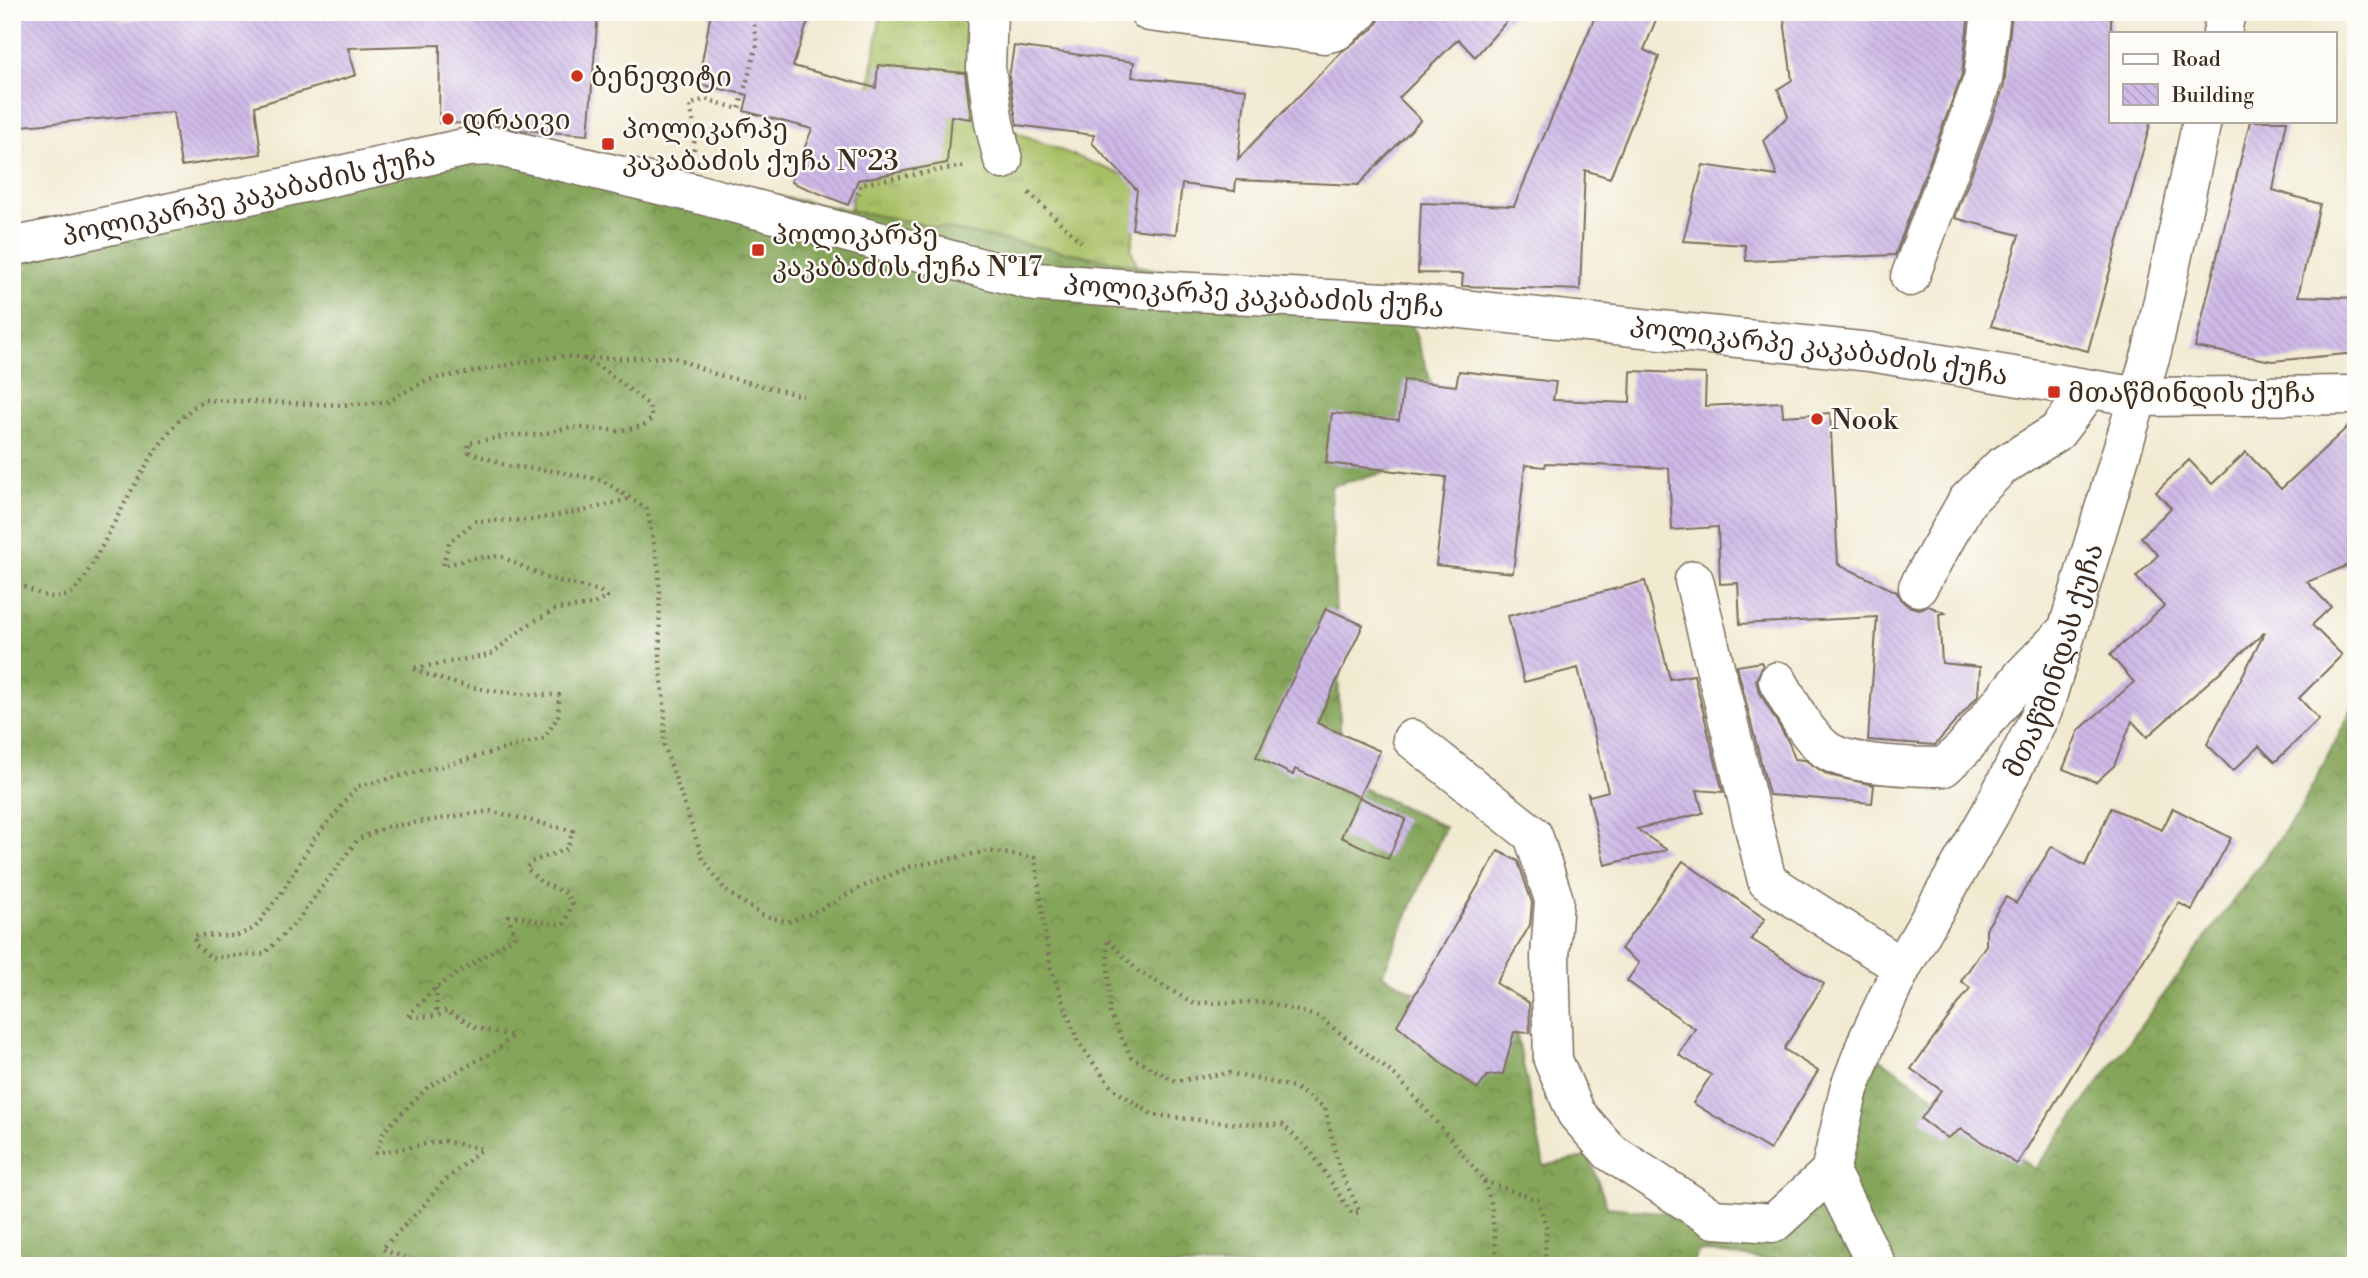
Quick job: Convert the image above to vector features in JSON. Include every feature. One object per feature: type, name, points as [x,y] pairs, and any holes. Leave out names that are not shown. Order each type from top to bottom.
[{"type":"street","points":[[988,12],[986,68],[994,123],[1003,160]]},
{"type":"street","points":[[1149,12],[1324,34],[1336,31],[1359,12]]},
{"type":"street","points":[[1910,276],[1983,79],[1991,12]]},
{"type":"street","points":[[2222,32],[2226,12]]},
{"type":"street","name":"მთაწმინდას ქუჩა","points":[[1830,1172],[1849,1089],[1868,1039],[1902,967],[1990,814],[2043,710],[2152,351],[2202,122]]},
{"type":"street","name":"პოლიკარპე კაკაბაძის ქუჩა","points":[[12,247],[468,147],[495,146],[698,194],[1036,282],[1405,303],[1870,352],[2138,397],[2356,395]]},
{"type":"street","points":[[1919,587],[1967,500],[2001,467],[2057,432],[2090,389]]},
{"type":"street","points":[[1694,580],[1767,881],[1902,967]]},
{"type":"street","points":[[1778,681],[1805,727],[1826,750],[1845,758],[1906,766],[1944,767],[1964,748],[2024,674],[2067,631]]},
{"type":"street","points":[[1412,739],[1533,835],[1554,900],[1550,956],[1553,1060],[1576,1113],[1610,1152],[1714,1219],[1774,1223],[1830,1172],[1877,1266]]},
{"type":"path","points":[[701,155],[694,152],[694,125],[690,105],[705,99],[739,109],[757,45],[752,12]]},
{"type":"path","points":[[845,234],[861,184],[1003,160],[1033,198],[1083,243]]},
{"type":"path","points":[[12,580],[44,596],[60,597],[71,594],[84,578],[136,483],[167,435],[193,406],[205,400],[342,405],[387,402],[427,380],[566,356],[583,359],[673,357],[715,374],[803,396]]},
{"type":"path","points":[[583,359],[606,371],[649,405],[652,419],[643,426],[619,431],[571,427],[538,435],[513,435],[468,443],[469,452],[508,466],[602,480],[647,509],[659,571],[664,745],[703,859],[726,891],[762,915],[788,922],[909,867],[988,851],[1035,858],[1050,966],[1078,1042],[1112,1088],[1153,1115],[1228,1123],[1283,1125],[1311,1153],[1352,1214],[1360,1212],[1339,1168],[1325,1108],[1294,1087],[1229,1073],[1175,1081],[1130,1057],[1110,1013],[1107,940],[1138,971],[1192,1003],[1267,1002],[1319,1017],[1396,1076],[1485,1181],[1491,1202],[1498,1266]]},
{"type":"path","points":[[425,1266],[382,1249],[440,1185],[482,1149],[444,1141],[376,1153],[384,1131],[428,1087],[497,1050],[513,1036],[477,1028],[446,1010],[437,1016],[407,1017],[436,987],[514,937],[509,916],[524,916],[550,925],[564,924],[572,904],[566,893],[542,883],[526,868],[531,862],[567,849],[573,831],[490,811],[387,827],[358,839],[297,921],[264,954],[211,958],[195,944],[194,935],[236,936],[255,928],[314,839],[358,786],[421,772],[544,738],[558,717],[559,695],[534,696],[449,682],[414,669],[490,654],[526,626],[556,609],[592,604],[607,597],[600,591],[547,578],[500,555],[473,558],[443,566],[449,542],[476,521],[531,520],[633,498]]},
{"type":"path","points":[[436,987],[437,1016]]},
{"type":"path","points":[[1485,1181],[1538,1200],[1546,1226],[1545,1266]]},
{"type":"green space","points":[[881,12],[988,12],[994,123],[1143,183],[1131,249],[1139,270],[847,230]]},
{"type":"green space","points":[[488,140],[1190,276],[1405,303],[1455,455],[1331,486],[1342,778],[1445,827],[1382,975],[1478,1026],[1516,1030],[1544,1166],[1589,1156],[1607,1207],[1774,1223],[1830,1172],[1878,1057],[2035,1169],[2298,813],[2356,702],[2356,1266],[1777,1266],[1777,1261],[1699,1251],[1690,1266],[12,1266],[12,231]]},
{"type":"building","points":[[12,12],[118,12],[119,21],[201,12],[598,12],[588,135],[522,130],[495,124],[439,123],[440,45],[348,48],[356,75],[255,106],[261,154],[181,166],[173,112],[12,127]]},
{"type":"building","points":[[711,12],[811,12],[793,66],[876,88],[878,65],[965,73],[971,119],[951,116],[947,163],[858,180],[848,205],[791,182],[812,129],[744,111],[748,95],[698,84]]},
{"type":"building","points":[[1380,12],[1515,12],[1475,57],[1458,39],[1399,98],[1421,120],[1358,185],[1236,180],[1235,191],[1182,184],[1176,234],[1132,229],[1137,190],[1092,143],[1094,135],[1017,125],[1009,77],[1014,46],[1134,62],[1132,77],[1246,89],[1238,159],[1341,52],[1373,29],[1379,20]]},
{"type":"building","points":[[1597,12],[1659,12],[1644,50],[1659,57],[1610,178],[1585,170],[1580,290],[1462,286],[1463,274],[1418,273],[1421,203],[1514,206]]},
{"type":"building","points":[[1783,12],[1969,12],[1962,74],[1895,255],[1746,261],[1745,245],[1683,241],[1703,165],[1777,176],[1764,140],[1788,116],[1778,89],[1792,80]]},
{"type":"building","points":[[2012,12],[2111,12],[2109,122],[2151,122],[2088,351],[1991,326],[2019,235],[1955,218],[2004,86]]},
{"type":"building","points":[[2250,122],[2287,122],[2273,190],[2320,204],[2298,296],[2356,298],[2356,353],[2272,361],[2195,347]]},
{"type":"building","points":[[1459,371],[1556,382],[1553,400],[1630,403],[1631,371],[1706,374],[1705,406],[1782,402],[1783,416],[1830,413],[1838,564],[1897,592],[1908,606],[1919,609],[1929,606],[1945,613],[1939,614],[1942,663],[1980,667],[1978,696],[1935,745],[1868,740],[1877,617],[1740,624],[1738,583],[1720,584],[1718,527],[1672,530],[1669,468],[1546,463],[1545,467],[1525,465],[1513,573],[1436,565],[1446,477],[1326,463],[1332,413],[1399,420],[1404,380],[1456,386]]},
{"type":"building","points":[[2356,419],[2356,562],[2307,582],[2331,607],[2312,625],[2342,655],[2299,698],[2319,719],[2275,762],[2259,746],[2233,771],[2207,744],[2265,632],[2147,737],[2132,721],[2114,766],[2096,782],[2063,769],[2079,730],[2134,682],[2110,655],[2164,606],[2136,577],[2158,555],[2141,537],[2171,508],[2156,492],[2189,460],[2212,484],[2246,452],[2281,489]]},
{"type":"building","points":[[1645,581],[1670,679],[1694,675],[1723,792],[1697,790],[1703,813],[1637,829],[1667,850],[1605,865],[1588,794],[1590,796],[1608,791],[1578,668],[1524,682],[1508,616]]},
{"type":"building","points":[[1326,608],[1363,625],[1317,723],[1380,751],[1359,797],[1295,769],[1293,775],[1256,757]]},
{"type":"building","points":[[1761,662],[1763,666],[1756,680],[1759,691],[1789,743],[1795,759],[1805,760],[1828,775],[1874,785],[1872,803],[1769,795],[1737,666]]},
{"type":"building","points":[[1359,797],[1406,819],[1388,859],[1341,837]]},
{"type":"building","points":[[2111,808],[2162,830],[2173,808],[2231,838],[2192,910],[2179,903],[2017,1164],[1961,1129],[1947,1138],[1921,1119],[1941,1090],[1911,1069],[1970,988],[1961,981],[1986,945],[1986,929],[2006,897],[2016,903],[2052,846],[2085,866]]},
{"type":"building","points":[[1498,851],[1518,861],[1532,903],[1530,925],[1496,983],[1529,1003],[1530,1033],[1514,1032],[1503,1074],[1487,1076],[1478,1089],[1445,1066],[1397,1025]]},
{"type":"building","points":[[1683,861],[1765,919],[1751,939],[1824,984],[1784,1049],[1818,1071],[1770,1150],[1693,1103],[1711,1075],[1679,1055],[1695,1029],[1627,981],[1639,963],[1621,949]]},
{"type":"place","name":"ბენეფიტი","points":[[577,76]]},
{"type":"place","name":"დრაივი","points":[[448,119]]},
{"type":"place","name":"პოლიკარპე კაკაბაძის ქუჩა №23","points":[[608,144]]},
{"type":"place","name":"პოლიკარპე კაკაბაძის ქუჩა №17","points":[[758,250]]},
{"type":"place","name":"მთაწმინდის ქუჩა","points":[[2054,392]]},
{"type":"place","name":"Nook","points":[[1817,419]]}]
